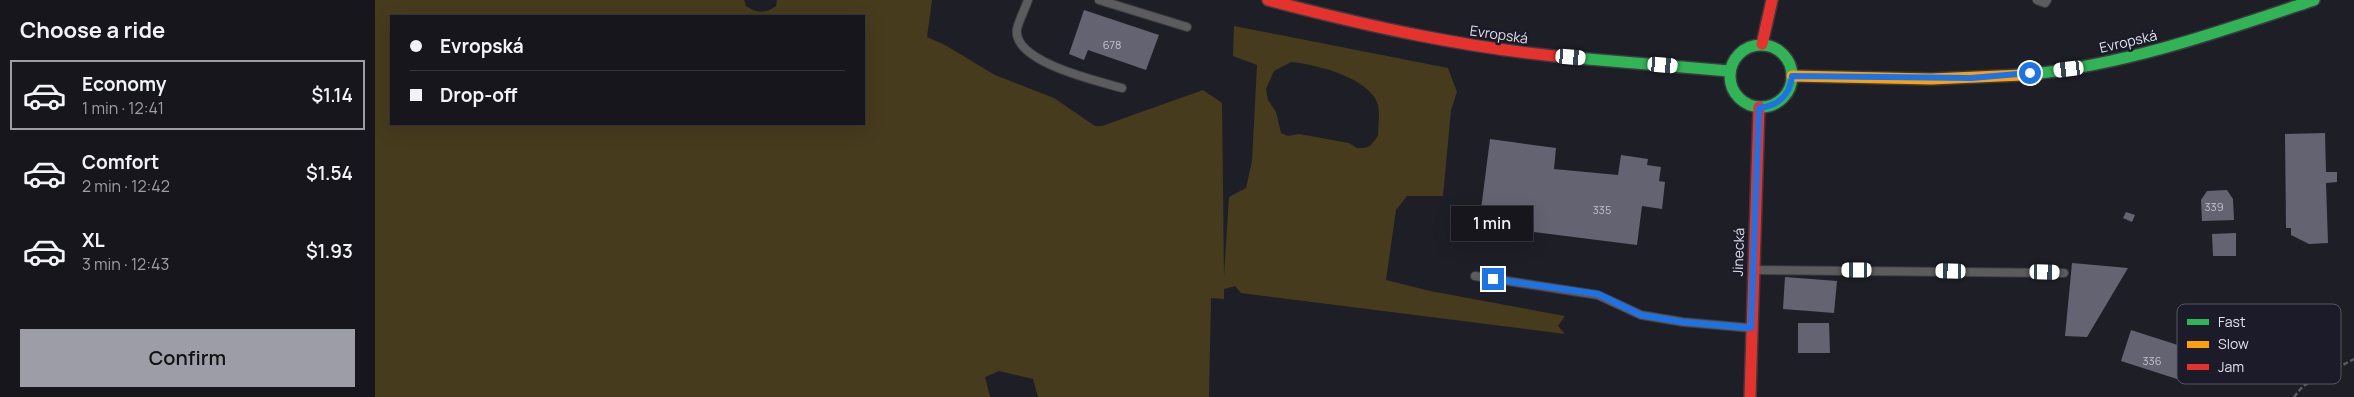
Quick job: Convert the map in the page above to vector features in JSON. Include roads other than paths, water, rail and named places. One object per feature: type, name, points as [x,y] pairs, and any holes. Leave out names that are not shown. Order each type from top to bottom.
[{"type":"main road","name":"Evropská","points":[[1268,0],[1391,31],[1463,45],[1532,54],[1729,71]]},
{"type":"main road","points":[[1762,44],[1772,0]]},
{"type":"main road","name":"Evropská","points":[[1792,76],[1971,78],[2069,69],[2152,52],[2314,0]]},
{"type":"main road","points":[[1762,44],[1781,52],[1789,63],[1792,76],[1791,84],[1785,97],[1773,105],[1759,108],[1744,103],[1734,92],[1730,86],[1729,71],[1731,64],[1740,52],[1754,45],[1762,44]]},
{"type":"main road","name":"Jinecká","points":[[1750,397],[1759,108]]},
{"type":"lane","points":[[1028,0],[1017,30],[1019,40],[1026,51],[1051,66],[1122,88]]},
{"type":"lane","points":[[1099,0],[1187,28]]},
{"type":"lane","points":[[2037,0],[2045,3],[2047,0]]},
{"type":"lane","points":[[1753,270],[2064,273]]},
{"type":"lane","points":[[1475,276],[1598,294],[1641,315],[1683,322],[1751,328]]}]
